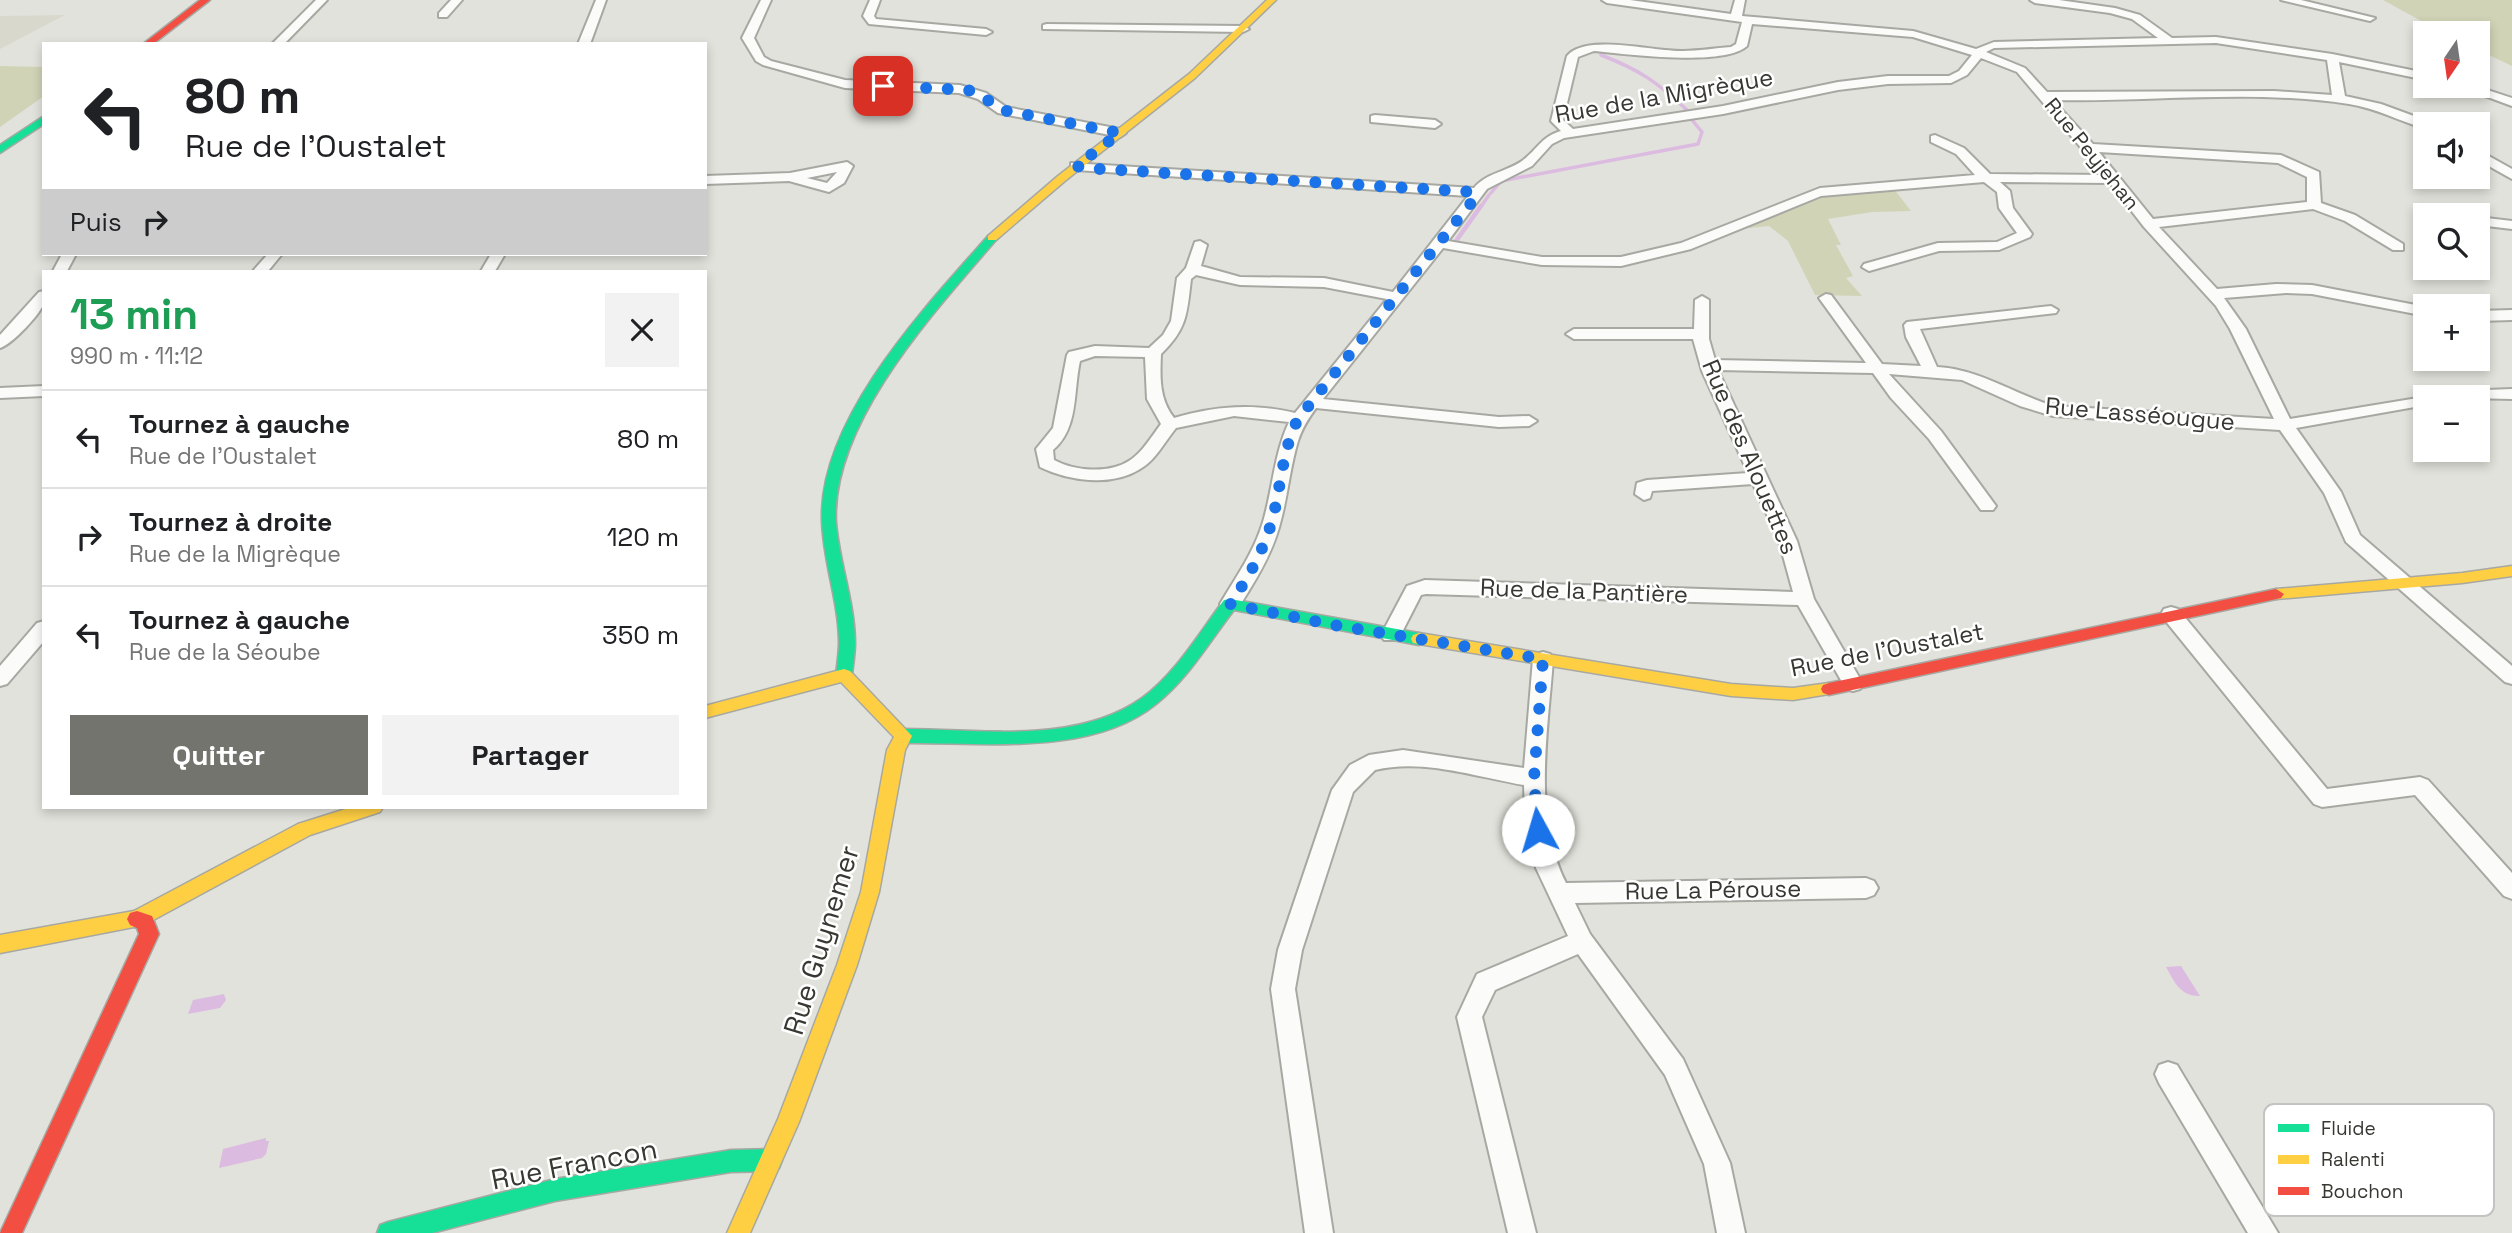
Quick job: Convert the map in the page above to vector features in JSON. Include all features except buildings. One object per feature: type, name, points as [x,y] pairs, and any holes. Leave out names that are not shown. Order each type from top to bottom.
[{"type":"street","points":[[150,42],[206,0]]},
{"type":"street","points":[[279,42],[322,0]]},
{"type":"street","points":[[443,15],[457,0]]},
{"type":"street","points":[[585,42],[601,0]]},
{"type":"street","points":[[766,0],[748,38],[760,59],[767,63],[845,84],[968,90],[1002,110],[1120,133]]},
{"type":"street","points":[[875,0],[868,16],[873,22],[986,32]]},
{"type":"street","points":[[844,675],[847,642],[829,521],[828,504],[832,475],[847,434],[892,360],[964,267],[999,230],[1192,76],[1272,0]]},
{"type":"street","name":"Rue Peyjehan","points":[[1606,0],[1742,19],[1899,32],[1940,40],[1979,52],[2021,70],[2090,148],[2149,224],[2214,294],[2238,329],[2285,425],[2332,492],[2352,538],[2512,677]]},
{"type":"street","points":[[1570,133],[1557,121],[1573,56],[1578,51],[1594,48],[1681,55],[1734,50],[1741,46],[1740,0]]},
{"type":"street","points":[[2035,0],[2111,10],[2136,17],[2168,40]]},
{"type":"street","points":[[2286,0],[2370,18]]},
{"type":"street","points":[[1046,27],[1243,29]]},
{"type":"street","points":[[1979,52],[1994,45],[2223,40],[2332,57],[2413,74]]},
{"type":"street","name":"Rue de la Migrèque","points":[[903,736],[1021,735],[1107,723],[1135,711],[1166,684],[1243,586],[1263,547],[1298,419],[1471,203],[1475,192],[1485,181],[1527,163],[1546,141],[1570,133],[1723,110],[1838,86],[1888,80],[1951,79],[1963,73],[1979,52]]},
{"type":"street","points":[[2332,57],[2339,97]]},
{"type":"street","points":[[2045,96],[2296,94],[2339,97],[2413,120]]},
{"type":"street","points":[[2490,95],[2512,102]]},
{"type":"street","points":[[1375,119],[1435,124]]},
{"type":"street","points":[[0,150],[42,120]]},
{"type":"street","points":[[1869,267],[1938,247],[1999,246],[2023,236],[2024,230],[2006,208],[2003,191],[1972,166],[1960,151],[1935,139]]},
{"type":"street","points":[[2090,148],[2281,159],[2314,175],[2314,205]]},
{"type":"street","points":[[2490,161],[2512,175]]},
{"type":"street","points":[[1076,166],[1475,192]]},
{"type":"street","points":[[707,180],[790,177]]},
{"type":"street","points":[[1439,243],[1524,258],[1580,262],[1625,260],[1689,244],[1813,194],[1988,178],[2114,179]]},
{"type":"street","points":[[2149,224],[2314,205],[2350,218],[2398,247]]},
{"type":"street","points":[[2490,222],[2512,225]]},
{"type":"street","points":[[1200,245],[1194,270],[1184,278],[1179,321],[1169,338],[1153,353],[1095,351],[1075,355],[1069,364],[1068,401],[1058,436],[1044,449],[1046,463],[1064,472],[1123,471],[1137,464],[1170,424],[1218,411],[1269,412],[1298,419]]},
{"type":"street","points":[[261,270],[273,256]]},
{"type":"street","points":[[1194,270],[1204,270],[1243,282],[1297,281],[1346,285],[1396,297]]},
{"type":"street","points":[[2214,294],[2297,288],[2339,294],[2413,311]]},
{"type":"street","points":[[0,343],[42,297]]},
{"type":"street","points":[[1826,298],[1901,399],[1935,435],[1987,506]]},
{"type":"street","name":"Rue des Alouettes","points":[[1703,300],[1701,334],[1708,365],[1788,541],[1804,599],[1853,684]]},
{"type":"street","points":[[1931,371],[1914,337],[1912,325],[2051,310]]},
{"type":"street","points":[[2490,316],[2512,315]]},
{"type":"street","points":[[1574,334],[1701,334]]},
{"type":"street","points":[[1153,353],[1153,398],[1170,424]]},
{"type":"street","name":"Rue Lasséougue","points":[[1708,365],[1931,371],[1967,376],[2026,403],[2053,411],[2285,425]]},
{"type":"street","points":[[0,394],[42,391]]},
{"type":"street","points":[[2490,395],[2512,394]]},
{"type":"street","points":[[2285,425],[2413,402]]},
{"type":"street","points":[[1312,403],[1499,422],[1529,421]]},
{"type":"street","points":[[1644,494],[1643,487],[1647,486],[1759,478]]},
{"type":"street","name":"Rue de l'Oustalet","points":[[1230,604],[1391,635],[1770,694],[1810,692],[1853,684],[2171,614],[2289,591],[2512,571]]},
{"type":"street","name":"Rue de la Pantière","points":[[1391,635],[1414,591],[1425,587],[1804,599]]},
{"type":"street","points":[[2171,614],[2322,798],[2420,786],[2512,889]]},
{"type":"street","points":[[0,679],[42,630]]},
{"type":"street","points":[[1543,659],[1534,778],[1541,845],[1559,893],[1582,942],[1674,1067],[1717,1163],[1731,1233]]},
{"type":"street","points":[[707,711],[844,675]]},
{"type":"street","points":[[844,675],[903,736]]},
{"type":"street","name":"Rue Guynemer","points":[[738,1233],[817,1047],[860,926],[870,892],[896,750],[903,736]]},
{"type":"street","points":[[1319,1233],[1283,989],[1290,950],[1343,790],[1358,770],[1370,763],[1399,758],[1534,778]]},
{"type":"street","points":[[0,944],[138,919],[304,829],[368,809]]},
{"type":"street","name":"Rue La Pérouse","points":[[1559,893],[1867,888]]},
{"type":"street","points":[[10,1233],[149,934],[145,922],[138,919]]},
{"type":"street","points":[[1522,1233],[1469,1017],[1486,982],[1582,942]]},
{"type":"street","points":[[2168,1074],[2264,1233]]},
{"type":"street","name":"Rue Francon","points":[[388,1233],[555,1190],[731,1161],[771,1160]]},
{"type":"shaded area","points":[[65,15],[0,49],[0,16]]},
{"type":"shaded area","points":[[2181,966],[2200,996],[2183,991],[2166,967]]},
{"type":"shaded area","points":[[224,994],[226,1000],[220,1008],[188,1014],[193,1000]]},
{"type":"shaded area","points":[[266,1138],[266,1141],[269,1141],[266,1154],[262,1158],[219,1168],[223,1149]]},
{"type":"green space","points":[[2383,0],[2512,0],[2512,66],[2490,56],[2490,21],[2421,21]]},
{"type":"green space","points":[[0,66],[42,67],[42,97],[0,127]]},
{"type":"green space","points":[[1894,189],[1911,211],[1872,212],[1828,219],[1841,245],[1836,245],[1853,276],[1846,278],[1862,296],[1815,295],[1788,241],[1769,226],[1745,226],[1815,198]]},
{"type":"waterway","points":[[1601,55],[1647,78],[1687,110]]},
{"type":"waterway","points":[[1491,193],[1501,181],[1698,144],[1702,132],[1692,120]]},
{"type":"waterway","points":[[1480,208],[1489,195]]},
{"type":"waterway","points":[[1456,241],[1481,206]]},
{"type":"traffic: fast","points":[[0,150],[42,120]]},
{"type":"traffic: fast","points":[[844,675],[847,642],[829,521],[832,475],[847,434],[892,360],[927,312],[992,238]]},
{"type":"traffic: fast","points":[[903,736],[1030,736],[1094,727],[1123,717],[1160,692],[1192,656],[1230,604],[1419,639]]},
{"type":"traffic: fast","points":[[388,1233],[555,1190],[731,1161],[771,1160]]},
{"type":"traffic: slow","points":[[992,238],[1062,178],[1192,76],[1272,0]]},
{"type":"traffic: slow","points":[[2276,594],[2462,578],[2512,571]]},
{"type":"traffic: slow","points":[[1419,639],[1731,690],[1793,694],[1829,689]]},
{"type":"traffic: slow","points":[[844,675],[903,736]]},
{"type":"traffic: slow","points":[[707,711],[844,675]]},
{"type":"traffic: slow","points":[[738,1233],[788,1122],[847,965],[870,892],[896,750],[903,736]]},
{"type":"traffic: slow","points":[[0,944],[137,919],[304,829],[368,809]]},
{"type":"traffic: jam","points":[[150,42],[206,0]]},
{"type":"traffic: jam","points":[[1829,689],[2276,594]]},
{"type":"traffic: jam","points":[[10,1233],[149,934],[145,922],[137,919]]},
{"type":"route","points":[[883,86],[968,90],[1002,110],[1120,133],[1076,166],[1084,168],[1475,192],[1471,203],[1298,419],[1263,547],[1250,574],[1230,604],[1339,626],[1543,659],[1534,778],[1538,830]]}]
